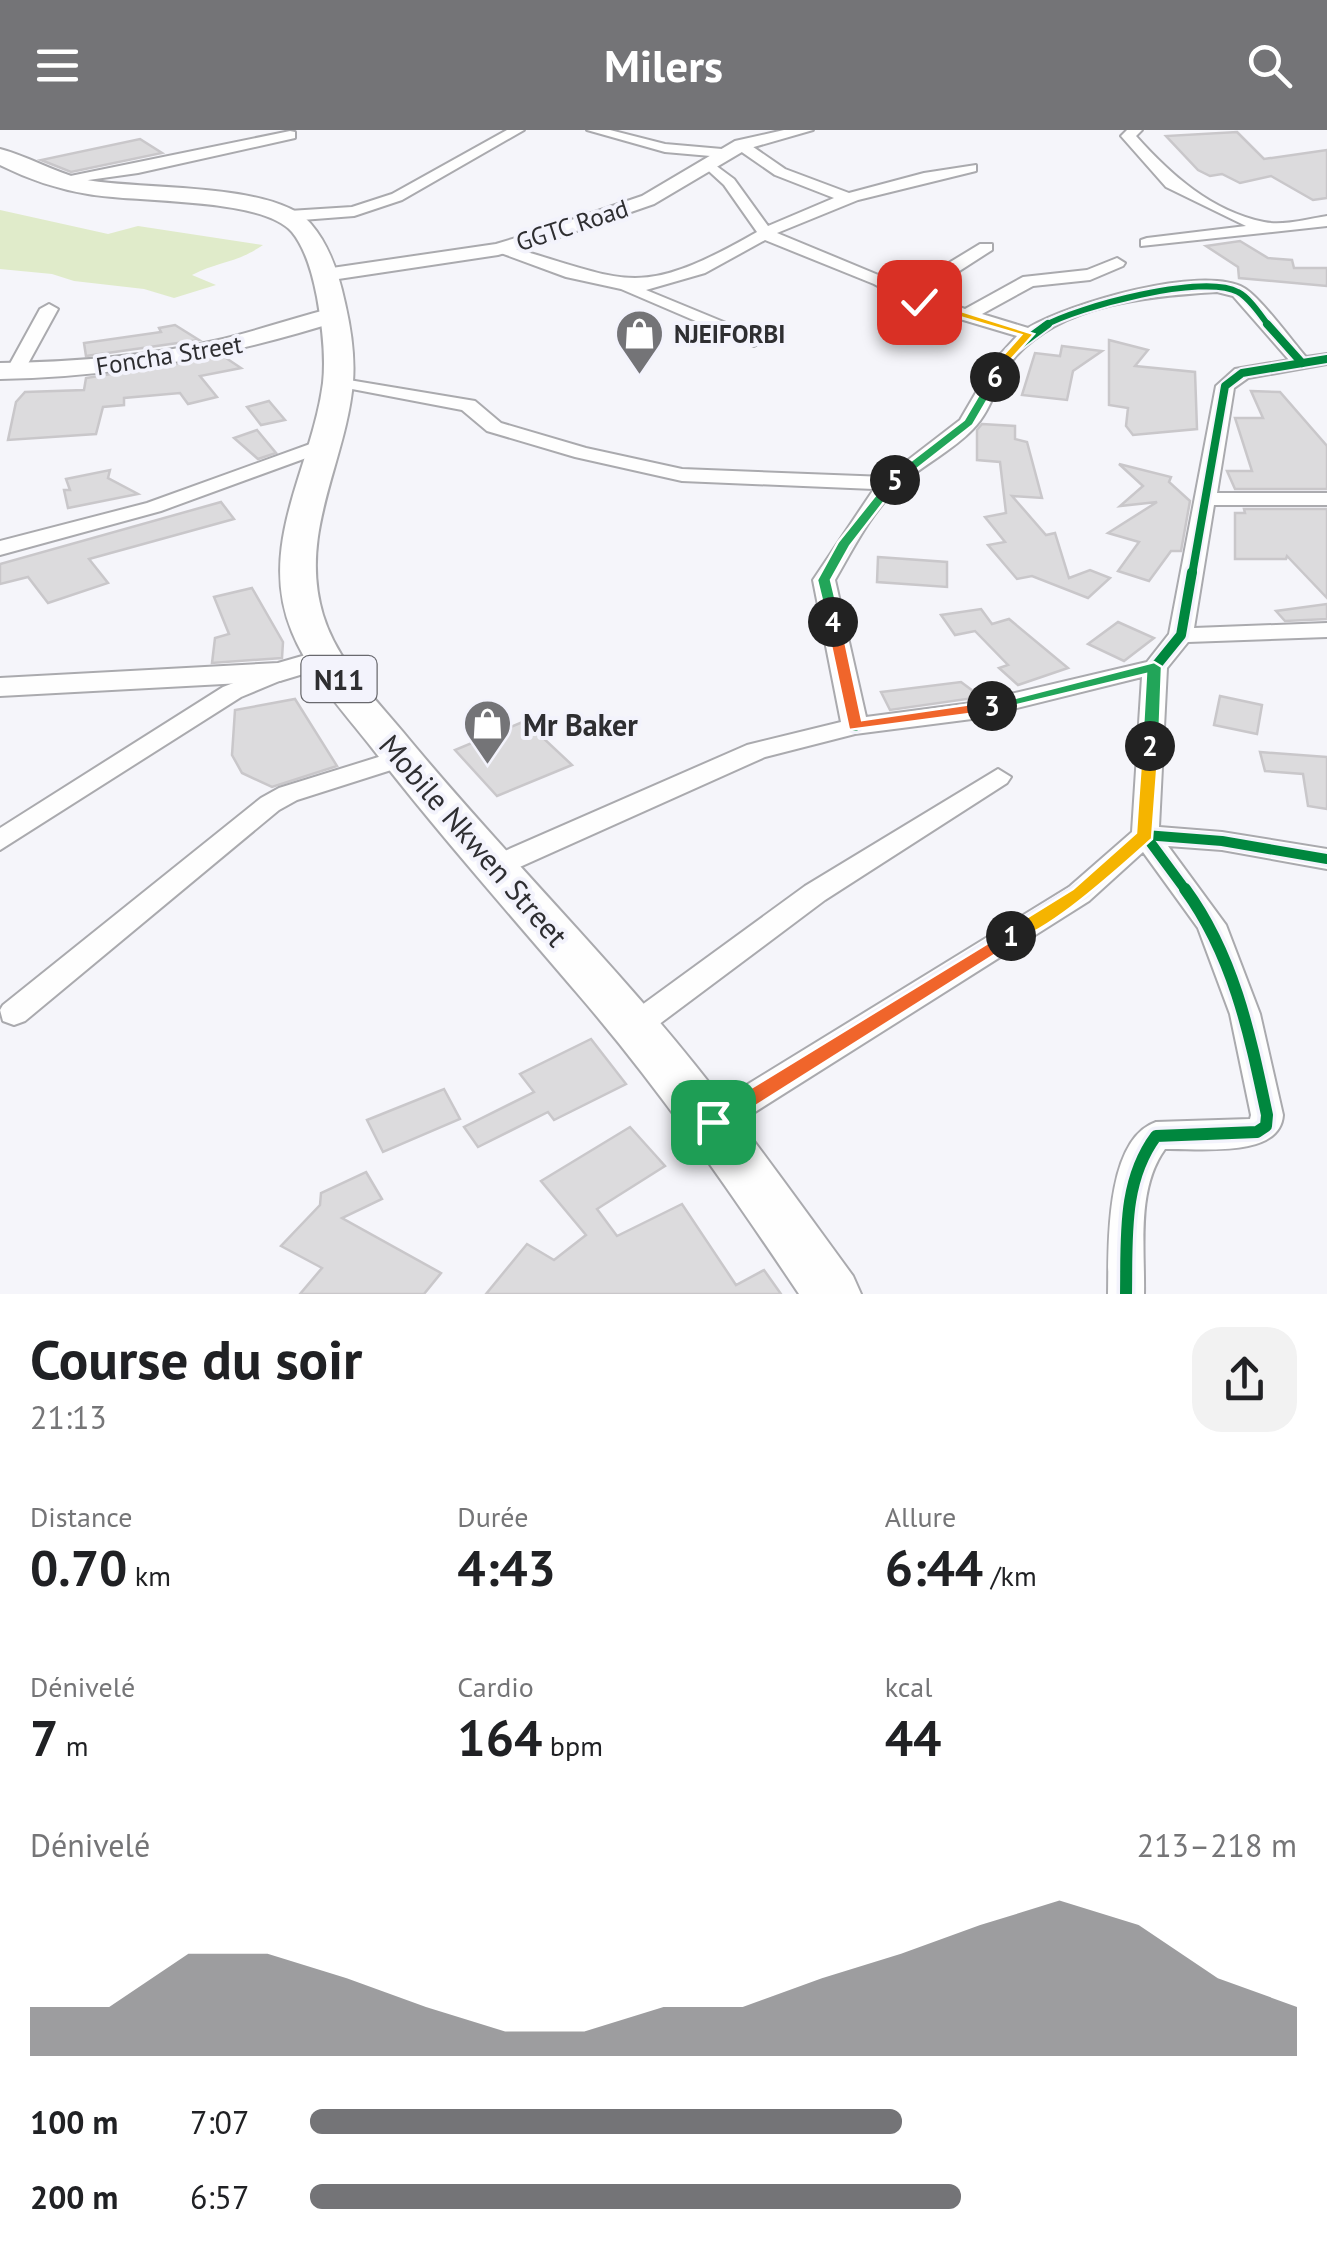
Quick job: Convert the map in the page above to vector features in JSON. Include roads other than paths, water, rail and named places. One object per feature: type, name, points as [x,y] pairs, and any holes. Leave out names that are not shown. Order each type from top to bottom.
[{"type":"highway","points":[[0,156],[22,170],[53,180],[244,202],[289,216]]},
{"type":"highway","name":"Mobile Nkwen Street","points":[[289,216],[309,237],[325,275],[333,315],[338,381],[324,445],[300,514],[297,577],[304,616],[323,659],[401,758],[635,1026],[713,1122],[832,1294]]},
{"type":"main road","name":"Foncha Street","points":[[8,371],[88,369],[176,356],[257,341],[333,315]]},
{"type":"street","points":[[289,216],[354,211],[398,197],[516,130]]},
{"type":"street","points":[[594,130],[714,158],[767,235],[919,302],[1028,334]]},
{"type":"street","name":"GGTC Road","points":[[325,275],[498,249],[648,200],[740,145],[805,130]]},
{"type":"street","points":[[1134,130],[1128,136],[1171,184],[1226,214],[1268,229]]},
{"type":"street","points":[[53,180],[138,168],[290,135]]},
{"type":"street","points":[[740,145],[780,172],[851,200]]},
{"type":"street","points":[[615,283],[663,282],[777,227],[851,200],[971,168]]},
{"type":"street","points":[[1147,243],[1327,222]]},
{"type":"street","points":[[898,290],[930,282],[986,246]]},
{"type":"street","points":[[498,249],[615,283],[754,341]]},
{"type":"street","points":[[966,316],[1015,286],[1090,274],[1117,263]]},
{"type":"street","points":[[855,726],[824,580],[844,545],[890,483],[968,422],[1002,363],[1028,334],[1086,308],[1218,286],[1239,292],[1302,363]]},
{"type":"street","points":[[8,371],[48,309]]},
{"type":"street","points":[[494,867],[756,752],[855,726],[972,711],[1154,667],[1181,635],[1225,386],[1242,373],[1327,359]]},
{"type":"street","points":[[338,381],[468,404],[494,427],[582,453],[682,475],[890,483]]},
{"type":"street","points":[[0,548],[154,508],[324,445]]},
{"type":"street","points":[[1208,499],[1327,499]]},
{"type":"street","points":[[1181,635],[1327,630]]},
{"type":"street","points":[[0,841],[232,692],[323,659]]},
{"type":"street","points":[[1126,1294],[1134,1180],[1142,1151],[1156,1136],[1258,1132],[1266,1126],[1268,1115],[1246,1014],[1211,925],[1145,835],[1154,667]]},
{"type":"street","points":[[0,687],[280,672]]},
{"type":"street","points":[[14,1012],[270,804],[288,794],[401,758]]},
{"type":"street","points":[[635,1026],[814,893],[998,777]]},
{"type":"street","points":[[713,1122],[1079,894],[1145,835],[1327,858]]},
{"type":"place","name":"NJEIFORBI","points":[[639,376]]},
{"type":"place","name":"Mr Baker","points":[[488,766]]}]
